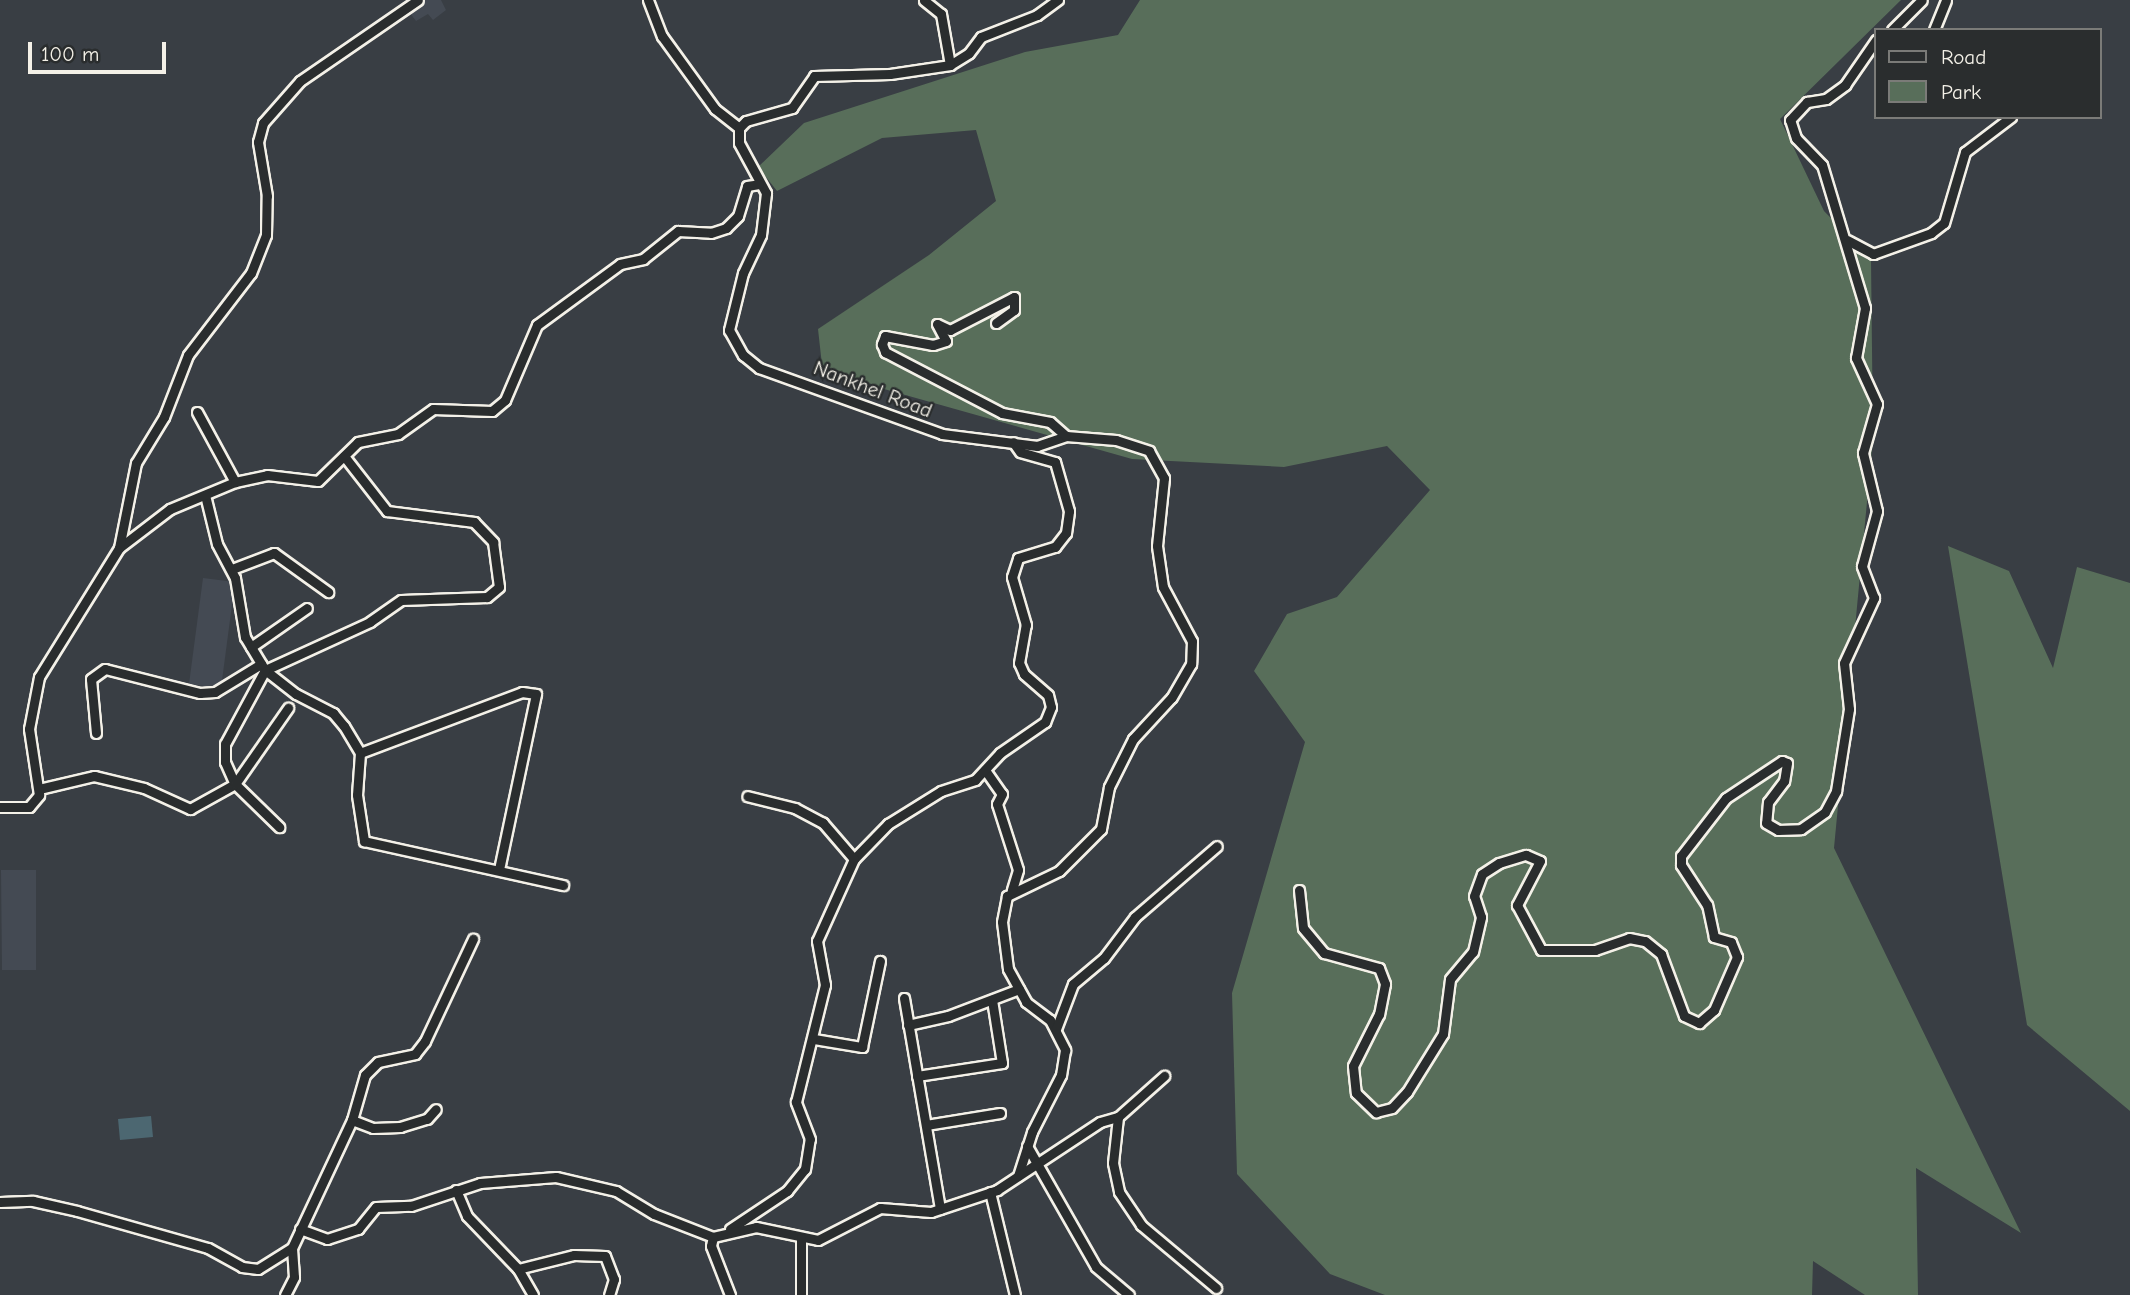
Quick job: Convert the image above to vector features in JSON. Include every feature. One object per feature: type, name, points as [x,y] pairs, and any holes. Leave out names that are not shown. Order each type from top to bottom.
[{"type":"street","points":[[119,548],[136,463],[164,417],[188,355],[245,285],[265,235],[267,197],[258,142],[263,122],[300,81],[418,0]]},
{"type":"street","points":[[648,0],[663,36],[715,109],[739,128],[746,121],[792,108],[814,76],[890,74],[950,65],[969,53],[981,37],[1037,15],[1058,0]]},
{"type":"street","points":[[924,0],[941,14],[950,65]]},
{"type":"street","points":[[1894,28],[1922,0]]},
{"type":"street","points":[[1935,28],[1946,0]]},
{"type":"street","points":[[1299,890],[1303,928],[1324,953],[1379,968],[1385,984],[1379,1014],[1353,1066],[1356,1093],[1376,1112],[1392,1108],[1407,1092],[1443,1034],[1450,979],[1473,952],[1481,917],[1474,896],[1482,874],[1499,863],[1526,855],[1539,860],[1517,905],[1541,950],[1595,950],[1629,938],[1645,941],[1661,954],[1684,1016],[1699,1023],[1714,1010],[1737,957],[1731,942],[1714,937],[1707,905],[1681,865],[1681,856],[1726,798],[1782,761],[1787,763],[1784,781],[1768,802],[1766,823],[1777,830],[1801,829],[1825,812],[1836,790],[1849,709],[1844,663],[1874,598],[1862,566],[1877,511],[1863,453],[1877,404],[1856,358],[1864,308],[1847,240],[1822,165],[1796,138],[1790,120],[1807,102],[1845,85],[1874,43]]},
{"type":"street","points":[[1847,240],[1873,254],[1931,233],[1944,223],[1965,152],[2008,119]]},
{"type":"street","name":"Nankhel Road","points":[[739,128],[739,143],[766,193],[761,235],[743,273],[729,330],[743,355],[759,368],[828,389],[878,413],[943,434],[1037,446],[1066,436],[1116,440],[1149,451],[1164,478],[1157,524],[1163,587],[1192,641],[1191,664],[1171,698],[1133,739],[1109,787],[1101,829],[1059,871],[1012,890]]},
{"type":"street","points":[[0,807],[29,807],[39,789],[30,703],[60,637],[119,548],[170,509],[235,482],[267,475],[318,481],[358,442],[398,434],[433,409],[492,411],[505,400],[537,326],[620,264],[643,259],[678,231],[711,233],[726,228],[738,216],[747,186],[760,184]]},
{"type":"street","points":[[996,323],[1014,310],[1014,297],[950,330],[937,324],[946,341],[933,345],[885,335],[882,344],[885,352],[1002,413],[1050,422],[1066,436]]},
{"type":"street","points":[[197,412],[235,482]]},
{"type":"street","points":[[300,1229],[334,1237],[364,1225],[376,1207],[411,1206],[456,1190],[556,1177],[616,1191],[654,1214],[713,1237],[729,1230],[788,1191],[805,1169],[810,1139],[796,1102],[814,1039],[825,985],[817,940],[841,898],[854,859],[888,824],[941,791],[965,787],[985,771],[1000,753],[1045,722],[1051,707],[1048,695],[1024,674],[1019,663],[1026,625],[1012,577],[1018,558],[1055,547],[1066,533],[1069,511],[1055,462],[1020,452],[1013,442]]},
{"type":"street","points":[[96,733],[91,679],[105,669],[200,693],[215,692],[263,667],[370,622],[401,600],[486,597],[499,587],[496,552],[486,533],[462,517],[400,516],[387,511],[344,456]]},
{"type":"street","points":[[205,495],[217,544],[232,569],[251,647],[263,667],[296,694],[333,713],[359,753],[356,795],[364,841],[563,885]]},
{"type":"street","points":[[232,569],[274,553],[328,592]]},
{"type":"street","points":[[251,647],[307,608]]},
{"type":"street","points":[[263,667],[225,744],[225,762],[235,783],[279,827]]},
{"type":"street","points":[[359,753],[522,692],[536,694],[499,870]]},
{"type":"street","points":[[39,789],[94,776],[144,788],[190,809],[235,783],[288,708]]},
{"type":"street","points":[[985,771],[1002,794],[997,804],[1018,870],[1002,922],[1008,969],[1019,989],[1056,1029],[1065,1050],[1061,1075],[1027,1146],[1018,1176]]},
{"type":"street","points":[[747,796],[795,808],[823,823],[854,859]]},
{"type":"street","points":[[1056,1029],[1073,984],[1104,958],[1135,917],[1217,846]]},
{"type":"street","points":[[285,1295],[294,1277],[292,1248],[352,1120],[364,1078],[375,1064],[415,1054],[425,1041],[473,939]]},
{"type":"street","points":[[814,1039],[862,1047],[880,961]]},
{"type":"street","points":[[908,1025],[992,1000],[1019,989]]},
{"type":"street","points":[[904,998],[940,1209]]},
{"type":"street","points":[[917,1076],[1002,1063],[992,1000]]},
{"type":"street","points":[[729,1230],[775,1228],[800,1238],[828,1239],[880,1208],[940,1209],[990,1192],[1100,1122],[1118,1117],[1164,1076]]},
{"type":"street","points":[[352,1120],[373,1128],[400,1127],[427,1119],[436,1109]]},
{"type":"street","points":[[926,1125],[999,1113]]},
{"type":"street","points":[[1118,1117],[1113,1163],[1119,1192],[1141,1225],[1216,1288]]},
{"type":"street","points":[[1027,1146],[1096,1267],[1129,1295]]},
{"type":"street","points":[[456,1190],[467,1216],[519,1269],[533,1295]]},
{"type":"street","points":[[990,1192],[1015,1295]]},
{"type":"street","points":[[0,1202],[33,1200],[77,1211],[208,1248],[242,1268],[258,1269],[292,1248]]},
{"type":"street","points":[[713,1237],[711,1246],[730,1295]]},
{"type":"street","points":[[800,1238],[801,1295]]},
{"type":"street","points":[[519,1269],[574,1255],[606,1256],[614,1279],[609,1295]]},
{"type":"shaded area","points":[[422,0],[441,0],[446,10],[433,20],[428,14],[416,21],[407,9]]},
{"type":"shaded area","points":[[203,578],[235,582],[221,688],[189,684]]},
{"type":"shaded area","points":[[1,870],[36,870],[36,970],[2,970]]},
{"type":"green space","points":[[1140,0],[1901,0],[1780,119],[1824,211],[1871,259],[1873,439],[1834,848],[2021,1233],[1916,1168],[1918,1295],[1865,1295],[1813,1261],[1812,1295],[1385,1295],[1330,1274],[1237,1174],[1232,993],[1305,742],[1254,671],[1287,614],[1337,597],[1430,490],[1387,446],[1284,467],[1132,459],[884,389],[822,365],[818,329],[929,255],[996,201],[976,130],[882,138],[777,191],[758,167],[804,123],[1025,52],[1118,35]]},
{"type":"green space","points":[[1948,546],[2009,571],[2053,668],[2077,567],[2130,583],[2130,1111],[2027,1025]]},
{"type":"water","points":[[151,1116],[153,1137],[120,1140],[118,1119]]}]
